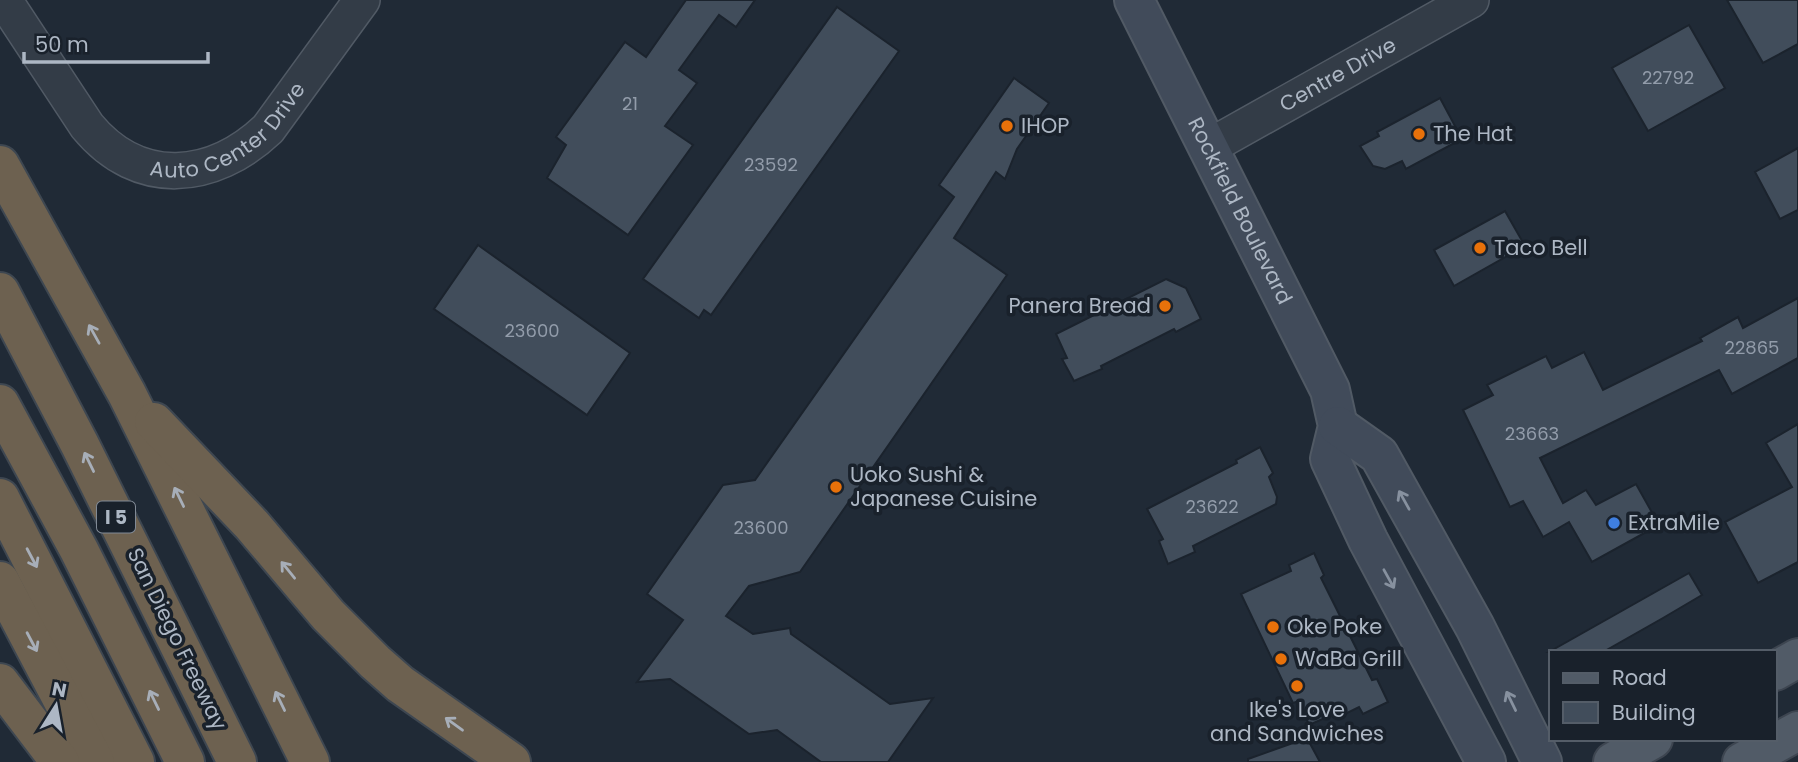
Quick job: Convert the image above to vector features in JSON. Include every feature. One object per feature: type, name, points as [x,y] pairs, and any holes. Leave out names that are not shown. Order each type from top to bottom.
[{"type":"highway","points":[[0,166],[127,394],[310,762]]},
{"type":"highway","name":"San Diego Freeway","points":[[0,292],[87,458],[237,762]]},
{"type":"highway","points":[[127,394],[252,525],[327,615],[375,662],[400,684],[511,762]]},
{"type":"highway","points":[[0,404],[79,550],[185,762]]},
{"type":"highway","points":[[0,498],[135,762]]},
{"type":"highway","points":[[0,581],[95,762]]},
{"type":"highway","points":[[0,683],[60,762]]},
{"type":"main road","name":"Rockfield Boulevard","points":[[1134,0],[1330,390],[1338,426],[1330,459],[1368,540],[1486,762]]},
{"type":"main road","points":[[1338,426],[1379,455],[1475,627],[1542,762]]},
{"type":"main road","points":[[1777,670],[1798,658]]},
{"type":"main road","points":[[1742,762],[1798,731]]},
{"type":"main road","points":[[1613,762],[1650,741]]},
{"type":"street","name":"Auto Center Drive","points":[[4,0],[94,135],[117,153],[139,164],[184,171],[225,161],[251,145],[268,129],[362,0]]},
{"type":"street","name":"Centre Drive","points":[[1207,148],[1471,0]]},
{"type":"building","points":[[686,0],[755,0],[736,27],[719,15],[679,70],[697,83],[665,126],[693,145],[628,235],[547,178],[566,145],[556,137],[625,42],[646,57]]},
{"type":"building","points":[[1727,0],[1798,0],[1798,44],[1763,63]]},
{"type":"building","points":[[837,7],[899,51],[711,315],[704,310],[699,318],[643,279]]},
{"type":"building","points":[[1689,25],[1725,88],[1648,131],[1612,68]]},
{"type":"building","points":[[1014,78],[1049,103],[1017,149],[1005,179],[996,172],[954,238],[1007,275],[800,572],[749,586],[726,616],[753,634],[790,628],[791,634],[890,704],[933,698],[888,762],[821,762],[777,730],[749,734],[670,679],[637,682],[683,620],[647,594],[723,485],[755,480],[954,197],[939,185]]},
{"type":"building","name":"The Hat","points":[[1440,98],[1462,139],[1406,169],[1402,161],[1385,169],[1373,166],[1360,146],[1379,136],[1377,132]]},
{"type":"building","points":[[1798,148],[1798,210],[1780,219],[1755,172]]},
{"type":"building","name":"Taco Bell","points":[[1505,211],[1525,246],[1454,286],[1434,250]]},
{"type":"building","points":[[478,245],[630,353],[587,415],[434,309]]},
{"type":"building","points":[[1166,279],[1186,288],[1201,319],[1176,332],[1174,329],[1101,366],[1102,369],[1074,381],[1062,359],[1067,358],[1056,334]]},
{"type":"building","points":[[1798,298],[1798,358],[1732,394],[1719,370],[1540,458],[1563,503],[1586,490],[1596,505],[1636,484],[1659,525],[1592,562],[1569,522],[1543,537],[1523,501],[1510,507],[1463,410],[1493,395],[1487,385],[1546,356],[1552,368],[1584,352],[1603,390],[1702,341],[1700,338],[1738,317],[1743,328]]},
{"type":"building","points":[[1798,424],[1798,562],[1758,583],[1725,522],[1792,487],[1766,443]]},
{"type":"building","points":[[1260,447],[1273,473],[1269,477],[1277,497],[1276,504],[1193,546],[1195,552],[1168,564],[1159,541],[1163,539],[1147,509],[1237,463],[1236,460]]},
{"type":"building","points":[[1314,553],[1324,575],[1321,578],[1372,680],[1377,679],[1388,702],[1363,714],[1359,707],[1337,718],[1334,714],[1309,725],[1299,701],[1293,703],[1241,594],[1291,571],[1289,565]]},
{"type":"building","points":[[1689,573],[1702,595],[1606,650],[1553,650]]},
{"type":"building","points":[[1307,738],[1320,762],[1248,762],[1248,759]]},
{"type":"place","name":"IHOP","points":[[1007,126]]},
{"type":"place","name":"The Hat","points":[[1419,134]]},
{"type":"place","name":"Taco Bell","points":[[1480,248]]},
{"type":"place","name":"Panera Bread","points":[[1165,306]]},
{"type":"place","name":"Uoko Sushi & Japanese Cuisine","points":[[836,487]]},
{"type":"place","name":"ExtraMile","points":[[1614,523]]},
{"type":"place","name":"Oke Poke","points":[[1273,627]]},
{"type":"place","name":"WaBa Grill","points":[[1281,659]]},
{"type":"place","name":"Ike's Love and Sandwiches","points":[[1297,686]]}]
